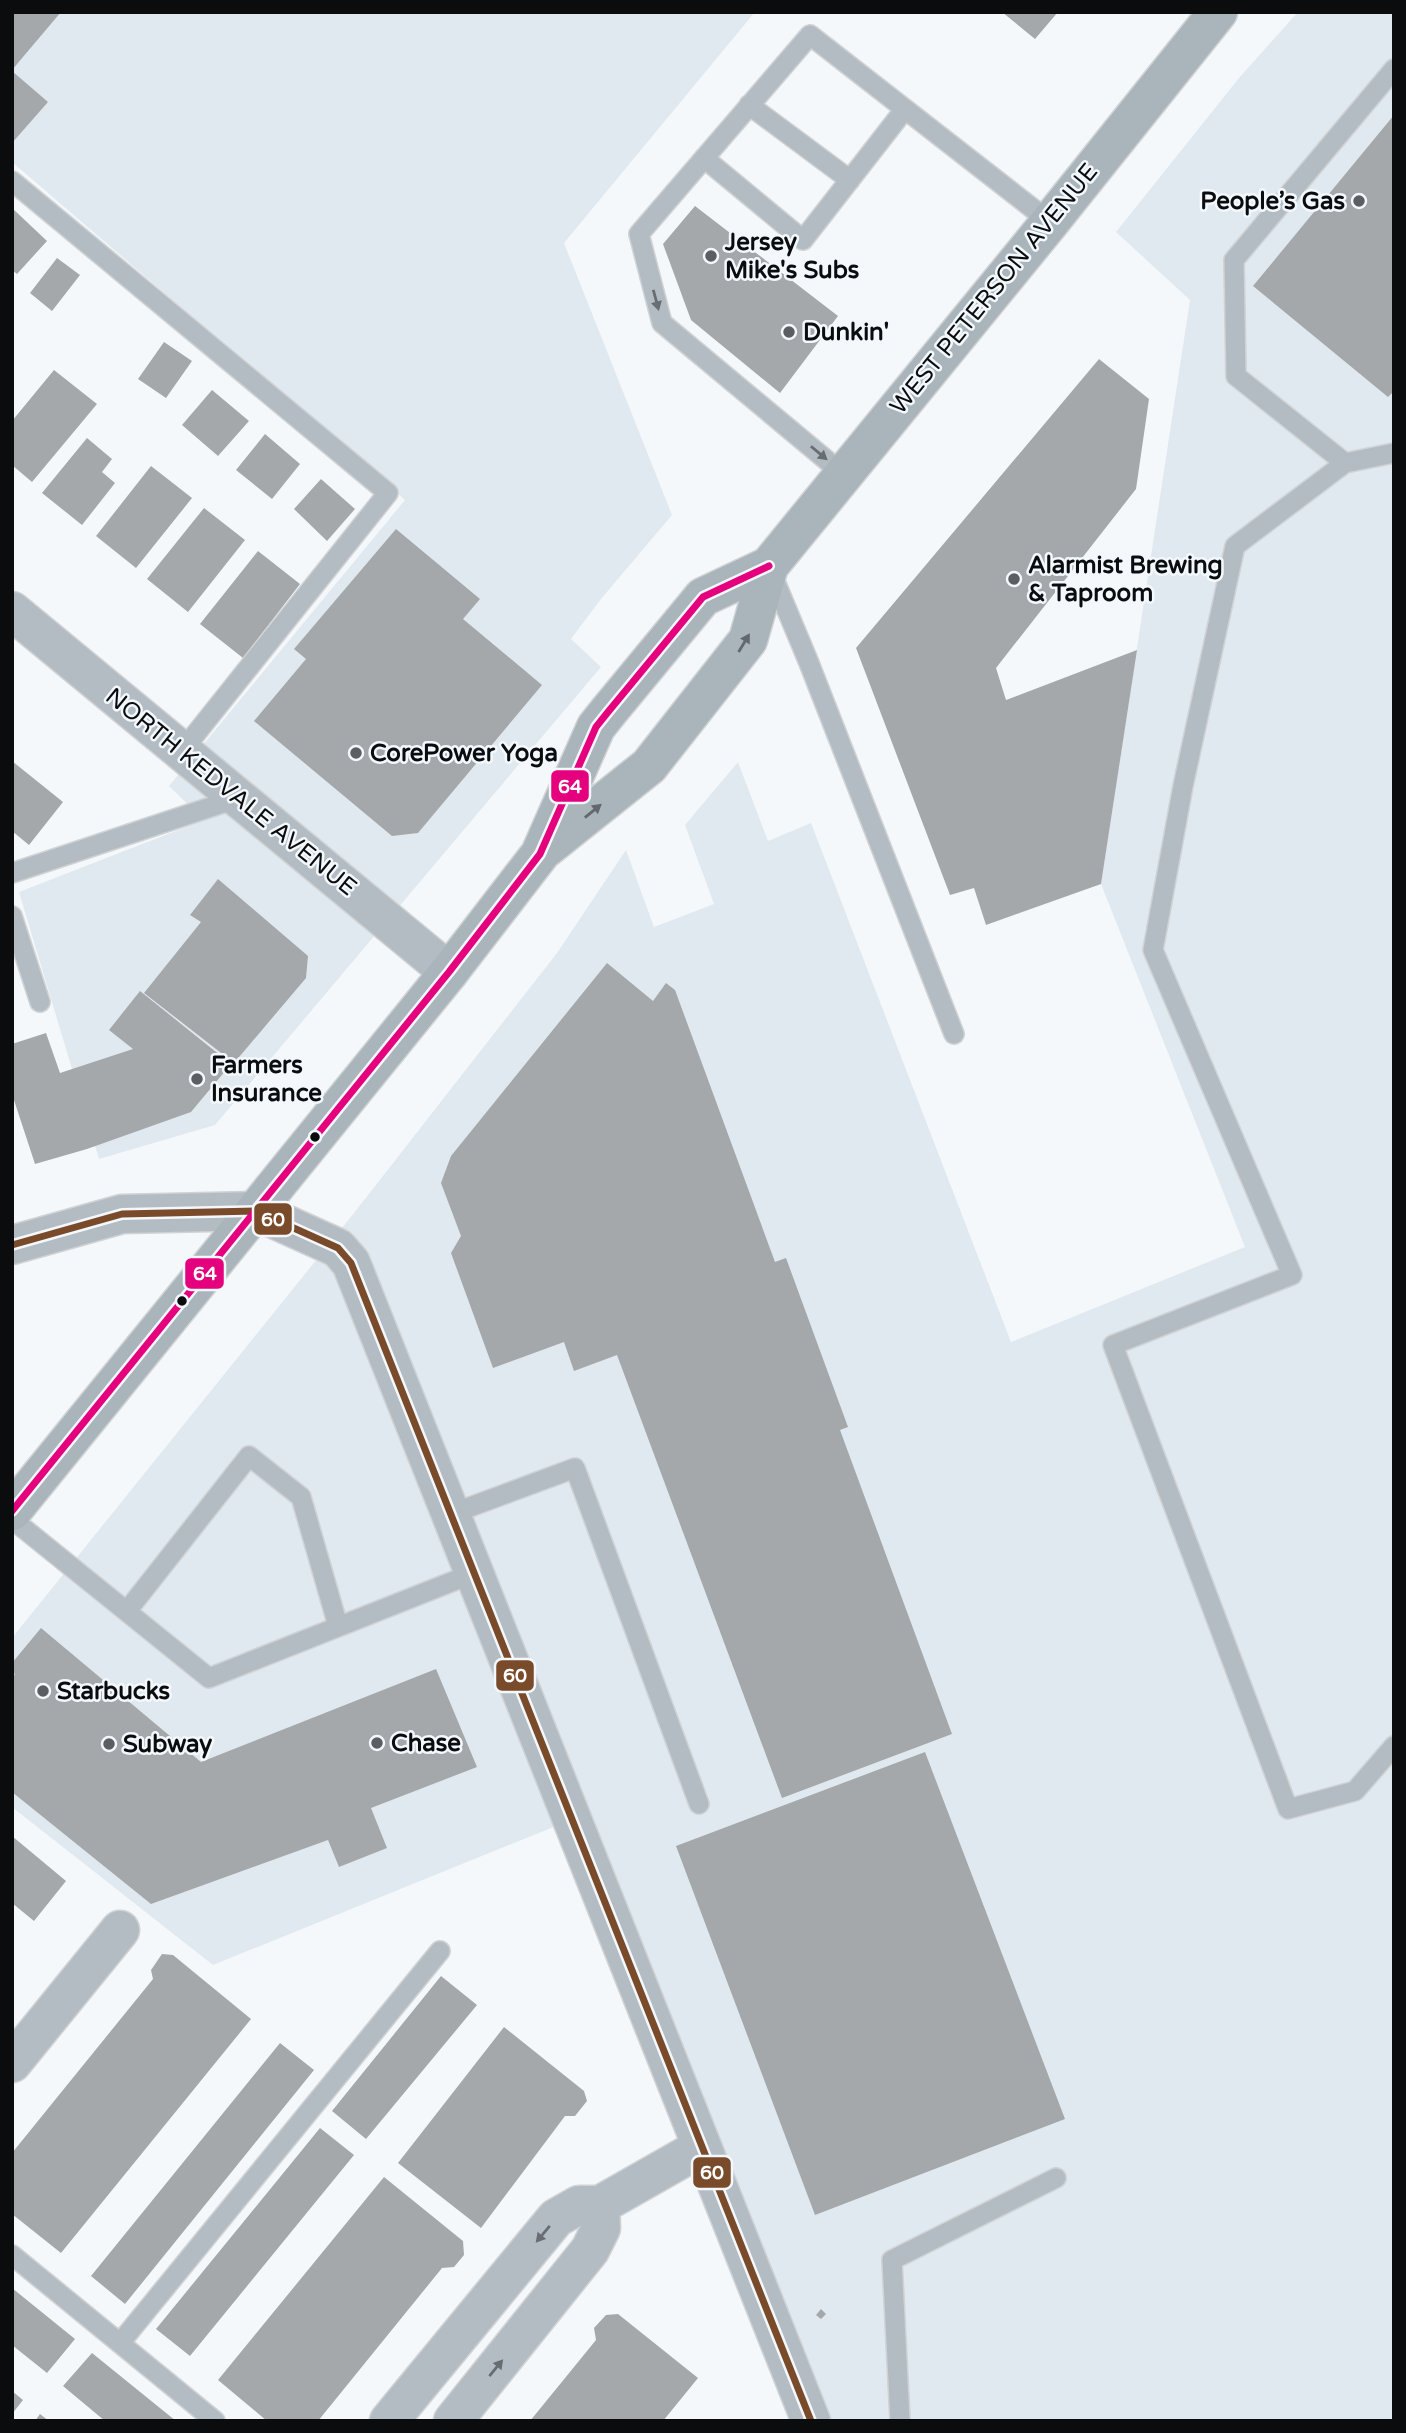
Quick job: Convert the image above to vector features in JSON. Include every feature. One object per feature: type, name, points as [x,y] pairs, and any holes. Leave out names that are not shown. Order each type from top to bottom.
[{"type":"main road","name":"WEST PETERSON AVENUE","points":[[12,1511],[449,972],[540,854],[649,766],[748,640],[769,566],[1218,12]]},
{"type":"main road","name":"WEST PETERSON AVENUE","points":[[540,854],[596,727],[703,597],[769,566]]},
{"type":"street","name":"NORTH KEDVALE AVENUE","points":[[12,611],[449,972]]},
{"type":"street","points":[[12,1245],[122,1213],[256,1211],[338,1248],[351,1264],[811,2421]]},
{"type":"street","points":[[12,2063],[120,1930]]},
{"type":"street","points":[[388,2421],[556,2218],[579,2205],[600,2205],[702,2147]]},
{"type":"street","points":[[453,2421],[590,2250],[600,2228],[600,2205]]},
{"type":"lane","points":[[842,473],[662,323],[639,234],[810,35],[1050,222]]},
{"type":"lane","points":[[1345,463],[1236,376],[1234,260],[1394,69]]},
{"type":"lane","points":[[749,105],[850,180]]},
{"type":"lane","points":[[704,158],[803,240],[905,109]]},
{"type":"lane","points":[[12,181],[388,493],[182,751]]},
{"type":"lane","points":[[1394,453],[1345,463],[1235,546],[1183,786],[1153,950],[1292,1275],[1113,1345],[1287,1809],[1355,1791],[1394,1746]]},
{"type":"lane","points":[[769,566],[954,1034]]},
{"type":"lane","points":[[12,873],[238,798]]},
{"type":"lane","points":[[12,916],[40,1002]]},
{"type":"lane","points":[[127,1611],[249,1456],[301,1497],[338,1626]]},
{"type":"lane","points":[[451,1514],[575,1468],[699,1804]]},
{"type":"lane","points":[[12,1519],[209,1678],[474,1573]]},
{"type":"lane","points":[[120,2343],[440,1951]]},
{"type":"lane","points":[[900,2421],[892,2260],[1056,2178]]},
{"type":"lane","points":[[12,2255],[215,2421]]},
{"type":"shaded area","points":[[12,12],[755,12],[564,243],[672,515],[571,639],[601,667],[215,1125],[99,1159],[19,892],[204,820],[169,786],[405,500],[12,162]]},
{"type":"shaded area","points":[[1298,12],[1394,12],[1394,2421],[814,2421],[588,1813],[213,1965],[12,1807],[12,1638],[354,1213],[557,953],[626,850],[654,927],[714,904],[685,825],[738,762],[768,841],[811,823],[1011,1342],[1245,1247],[1101,884],[1190,300],[1116,232],[1239,78]]},
{"type":"building","points":[[12,12],[61,12],[12,70]]},
{"type":"building","points":[[1002,12],[1058,12],[1035,39]]},
{"type":"building","points":[[12,71],[48,102],[12,143]]},
{"type":"building","name":"People’s Gas","points":[[1394,115],[1394,391],[1388,397],[1253,286]]},
{"type":"building","points":[[695,206],[838,316],[780,393],[691,320],[663,244]]},
{"type":"building","points":[[12,208],[47,241],[17,274],[12,270]]},
{"type":"building","points":[[57,258],[80,275],[52,311],[30,293]]},
{"type":"building","points":[[164,342],[192,361],[166,398],[138,379]]},
{"type":"building","points":[[1099,359],[1149,399],[1136,489],[996,668],[1006,700],[1137,650],[1101,884],[986,925],[974,888],[950,895],[856,648]]},
{"type":"building","points":[[54,370],[97,404],[32,482],[12,465],[12,421]]},
{"type":"building","points":[[212,390],[249,421],[218,456],[182,425]]},
{"type":"building","points":[[265,434],[300,464],[272,499],[236,470]]},
{"type":"building","points":[[87,438],[112,459],[102,472],[115,483],[82,525],[42,493]]},
{"type":"building","points":[[151,466],[192,498],[136,568],[96,536]]},
{"type":"building","points":[[321,479],[355,509],[327,541],[294,509]]},
{"type":"building","points":[[204,508],[245,540],[188,612],[147,579]]},
{"type":"building","points":[[396,529],[480,599],[463,619],[542,685],[418,833],[392,836],[254,721],[306,659],[294,649]]},
{"type":"building","points":[[258,551],[300,584],[243,658],[200,624]]},
{"type":"building","points":[[12,761],[63,802],[29,845],[12,831]]},
{"type":"building","points":[[218,879],[308,956],[306,978],[234,1063],[144,993],[201,922],[190,915]]},
{"type":"building","points":[[607,963],[653,1001],[666,983],[675,990],[775,1262],[786,1258],[848,1427],[840,1430],[952,1734],[782,1798],[617,1355],[574,1371],[564,1342],[493,1368],[451,1253],[461,1236],[441,1183],[451,1156]]},
{"type":"building","points":[[140,991],[231,1064],[191,1112],[87,1149],[35,1164],[12,1094],[12,1044],[46,1033],[60,1073],[133,1049],[109,1030]]},
{"type":"building","points":[[41,1628],[201,1762],[436,1669],[477,1767],[371,1808],[387,1848],[339,1867],[328,1840],[151,1904],[12,1792],[12,1678],[15,1674],[12,1672],[12,1663]]},
{"type":"building","points":[[925,1752],[1065,2119],[815,2215],[676,1846]]},
{"type":"building","points":[[12,1836],[66,1881],[34,1921],[12,1903]]},
{"type":"building","points":[[162,1954],[173,1955],[251,2019],[61,2253],[12,2214],[12,2153],[153,1979],[151,1970]]},
{"type":"building","points":[[441,1976],[477,2005],[366,2139],[332,2111]]},
{"type":"building","points":[[504,2027],[584,2091],[587,2101],[575,2116],[565,2116],[481,2228],[398,2163]]},
{"type":"building","points":[[280,2043],[314,2070],[125,2304],[91,2276]]},
{"type":"building","points":[[320,2128],[354,2155],[190,2356],[156,2329]]},
{"type":"building","points":[[384,2177],[463,2241],[464,2255],[454,2267],[442,2268],[318,2421],[267,2421],[218,2380]]},
{"type":"building","points":[[12,2288],[75,2339],[47,2373],[12,2345]]},
{"type":"building","points":[[821,2309],[826,2314],[821,2319],[816,2315]]},
{"type":"building","points":[[618,2314],[698,2378],[663,2421],[530,2421],[596,2340],[594,2328],[606,2315]]},
{"type":"building","points":[[92,2353],[176,2421],[105,2421],[63,2386]]},
{"type":"building","points":[[12,2391],[23,2400],[12,2414]]},
{"type":"building","points":[[40,2414],[49,2421],[35,2421]]},
{"type":"transit line","name":"64","points":[[12,1511],[449,972],[540,854],[596,727],[608,712],[703,597],[769,566]]},
{"type":"transit line","name":"60","points":[[12,1245],[122,1214],[256,1211],[338,1248],[351,1263],[811,2421]]},
{"type":"place","name":"People’s Gas","points":[[1359,201]]},
{"type":"place","name":"Jersey Mike's Subs","points":[[711,256]]},
{"type":"place","name":"Dunkin'","points":[[789,332]]},
{"type":"place","name":"Alarmist Brewing & Taproom","points":[[1014,579]]},
{"type":"place","name":"CorePower Yoga","points":[[356,753]]},
{"type":"place","name":"Farmers Insurance","points":[[197,1079]]},
{"type":"place","name":"Starbucks","points":[[43,1691]]},
{"type":"place","name":"Chase","points":[[377,1743]]},
{"type":"place","name":"Subway","points":[[109,1744]]}]
